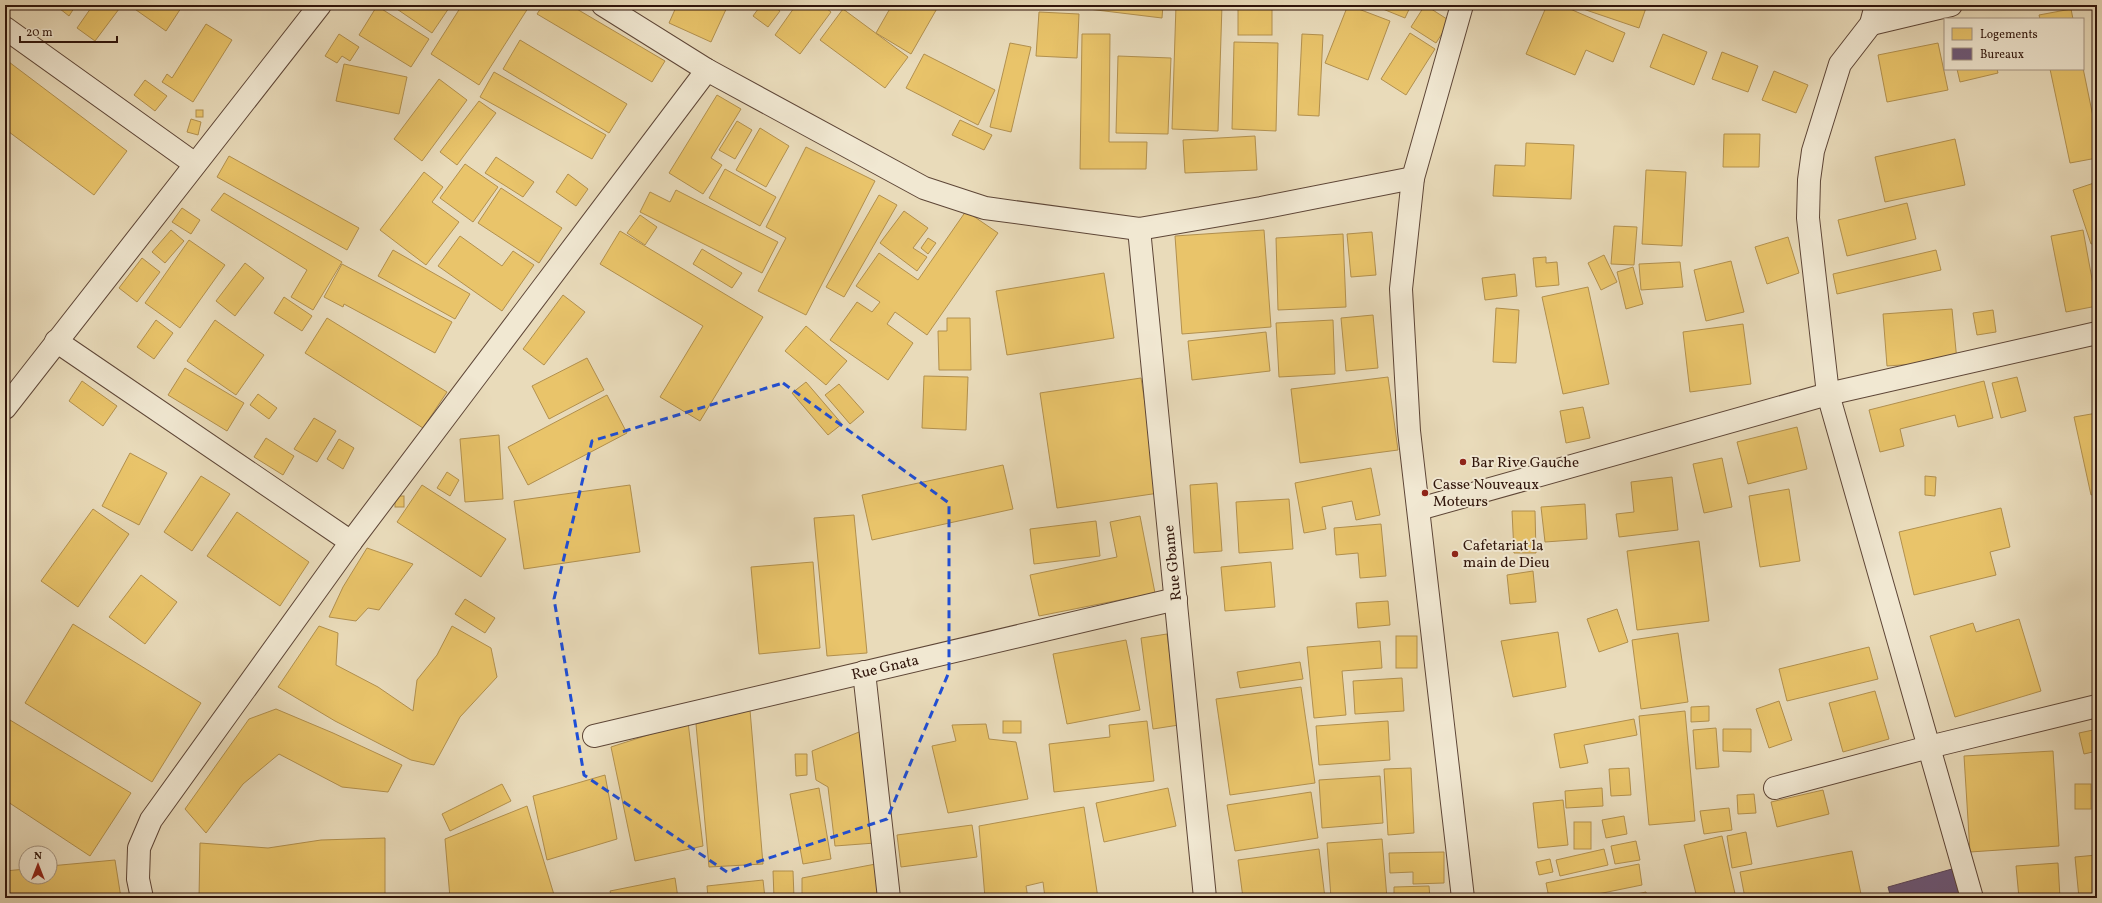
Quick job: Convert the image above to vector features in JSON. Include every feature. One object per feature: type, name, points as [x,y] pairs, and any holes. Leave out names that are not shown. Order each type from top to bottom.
[{"type":"street","points":[[5,408],[320,5]]},
{"type":"street","points":[[603,5],[707,70],[924,188],[984,208],[1139,229],[1261,208],[1413,178]]},
{"type":"street","points":[[1462,5],[1413,178],[1400,289],[1409,431],[1464,898]]},
{"type":"street","points":[[1951,5],[1873,15],[1840,64],[1813,151],[1809,180],[1808,218],[1828,394],[1972,898]]},
{"type":"street","points":[[5,28],[195,164]]},
{"type":"street","points":[[142,898],[138,879],[139,848],[151,820],[351,542],[707,70]]},
{"type":"street","name":"Rue Gbame","points":[[1139,229],[1205,898]]},
{"type":"street","points":[[1419,509],[1828,394],[2097,333]]},
{"type":"street","points":[[56,341],[351,542]]},
{"type":"street","name":"Rue Gnata","points":[[594,736],[1176,599]]},
{"type":"street","points":[[864,672],[889,898]]},
{"type":"street","points":[[1775,788],[1929,747],[2097,706]]},
{"type":"highlighted area","points":[[783,383],[949,503],[949,672],[887,819],[727,872],[584,775],[554,599],[592,441]]},
{"type":"building: Logements","points":[[55,5],[76,5],[69,16]]},
{"type":"building: Logements","points":[[93,5],[122,5],[95,41],[77,28]]},
{"type":"building: Logements","points":[[129,5],[183,5],[166,31]]},
{"type":"building: Logements","points":[[391,5],[451,5],[432,33]]},
{"type":"building: Logements","points":[[462,5],[530,5],[479,85],[431,54]]},
{"type":"building: Logements","points":[[543,5],[570,5],[665,61],[652,82],[537,14]]},
{"type":"building: Logements","points":[[677,5],[728,5],[711,42],[669,23]]},
{"type":"building: Logements","points":[[761,5],[771,5],[780,11],[768,27],[753,16]]},
{"type":"building: Logements","points":[[796,5],[822,5],[831,12],[800,54],[775,35]]},
{"type":"building: Logements","points":[[892,5],[939,5],[911,54],[876,33]]},
{"type":"building: Logements","points":[[1080,5],[1163,5],[1162,18],[1080,8]]},
{"type":"building: Logements","points":[[1176,5],[1222,5],[1218,131],[1172,129]]},
{"type":"building: Logements","points":[[1238,5],[1272,5],[1272,35],[1238,35]]},
{"type":"building: Logements","points":[[1348,5],[1390,21],[1368,80],[1325,63]]},
{"type":"building: Logements","points":[[1373,5],[1411,5],[1405,18]]},
{"type":"building: Logements","points":[[1425,5],[1450,21],[1436,43],[1411,27]]},
{"type":"building: Logements","points":[[1547,5],[1561,5],[1625,33],[1613,62],[1586,50],[1575,75],[1526,54]]},
{"type":"building: Logements","points":[[1584,5],[1647,5],[1639,28],[1583,9]]},
{"type":"building: Logements","points":[[377,6],[429,39],[411,67],[359,35]]},
{"type":"building: Logements","points":[[843,9],[908,57],[885,88],[820,40]]},
{"type":"building: Logements","points":[[2071,9],[2073,18],[2040,18],[2039,15]]},
{"type":"building: Logements","points":[[1039,12],[1079,14],[1077,58],[1036,56]]},
{"type":"building: Logements","points":[[206,24],[232,40],[193,102],[162,82],[167,74],[172,78]]},
{"type":"building: Logements","points":[[1410,33],[1435,49],[1406,95],[1381,79]]},
{"type":"building: Logements","points":[[339,34],[359,47],[350,61],[342,56],[337,63],[325,56]]},
{"type":"building: Logements","points":[[1082,34],[1110,34],[1109,142],[1147,142],[1146,169],[1080,169]]},
{"type":"building: Logements","points":[[1302,34],[1323,35],[1319,116],[1298,115]]},
{"type":"building: Logements","points":[[1663,34],[1707,52],[1694,85],[1650,67]]},
{"type":"building: Logements","points":[[520,40],[627,104],[609,133],[503,69]]},
{"type":"building: Logements","points":[[1234,42],[1278,43],[1276,131],[1232,129]]},
{"type":"building: Logements","points":[[1010,43],[1031,47],[1011,132],[990,127]]},
{"type":"building: Logements","points":[[1938,43],[1948,90],[1887,102],[1878,55]]},
{"type":"building: Logements","points":[[1722,52],[1758,66],[1748,92],[1712,79]]},
{"type":"building: Logements","points":[[924,54],[995,90],[978,125],[906,88]]},
{"type":"building: Logements","points":[[1118,56],[1171,58],[1168,134],[1116,133]]},
{"type":"building: Logements","points":[[5,59],[127,151],[94,195],[5,129]]},
{"type":"building: Logements","points":[[344,64],[407,77],[399,114],[336,101]]},
{"type":"building: Logements","points":[[1957,70],[1997,70],[1998,73],[1960,82]]},
{"type":"building: Logements","points":[[2050,70],[2083,70],[2097,136],[2097,158],[2070,163]]},
{"type":"building: Logements","points":[[1774,71],[1808,85],[1796,113],[1762,100]]},
{"type":"building: Logements","points":[[494,72],[606,135],[592,159],[480,97]]},
{"type":"building: Logements","points":[[439,79],[467,100],[422,161],[394,139]]},
{"type":"building: Logements","points":[[145,80],[167,96],[155,111],[134,95]]},
{"type":"building: Logements","points":[[717,95],[741,109],[711,158],[722,165],[703,194],[669,173]]},
{"type":"building: Logements","points":[[479,101],[496,113],[457,165],[440,152]]},
{"type":"building: Logements","points":[[196,110],[203,110],[203,117],[196,117]]},
{"type":"building: Logements","points":[[191,119],[201,122],[198,135],[187,132]]},
{"type":"building: Logements","points":[[960,120],[992,135],[984,150],[952,135]]},
{"type":"building: Logements","points":[[737,121],[752,130],[735,159],[719,150]]},
{"type":"building: Logements","points":[[760,128],[789,146],[766,187],[736,170]]},
{"type":"building: Logements","points":[[1724,134],[1760,134],[1759,167],[1723,167]]},
{"type":"building: Logements","points":[[1255,136],[1257,170],[1185,173],[1183,140]]},
{"type":"building: Logements","points":[[1955,139],[1965,185],[1885,202],[1875,157]]},
{"type":"building: Logements","points":[[1526,143],[1574,145],[1571,199],[1493,196],[1495,165],[1525,166]]},
{"type":"building: Logements","points":[[806,147],[875,181],[806,315],[758,291],[786,238],[766,227]]},
{"type":"building: Logements","points":[[229,156],[359,228],[347,250],[217,177]]},
{"type":"building: Logements","points":[[496,157],[534,182],[523,197],[485,173]]},
{"type":"building: Logements","points":[[465,164],[498,187],[473,222],[440,198]]},
{"type":"building: Logements","points":[[725,169],[776,197],[760,226],[709,198]]},
{"type":"building: Logements","points":[[1646,170],[1686,172],[1682,246],[1642,244]]},
{"type":"building: Logements","points":[[424,172],[443,187],[432,202],[459,222],[426,265],[380,230]]},
{"type":"building: Logements","points":[[568,174],[588,189],[576,206],[556,192]]},
{"type":"building: Logements","points":[[2097,182],[2097,242],[2091,244],[2073,190]]},
{"type":"building: Logements","points":[[501,188],[562,228],[539,263],[478,223]]},
{"type":"building: Logements","points":[[676,190],[778,242],[762,273],[640,212],[650,192],[670,202]]},
{"type":"building: Logements","points":[[224,193],[342,262],[313,310],[291,297],[307,270],[211,210]]},
{"type":"building: Logements","points":[[879,195],[897,205],[844,297],[826,287]]},
{"type":"building: Logements","points":[[1907,203],[1916,239],[1847,256],[1838,220]]},
{"type":"building: Logements","points":[[182,208],[200,220],[191,234],[172,222]]},
{"type":"building: Logements","points":[[904,211],[928,228],[913,248],[927,257],[917,271],[880,243]]},
{"type":"building: Logements","points":[[966,211],[998,233],[927,335],[895,312],[887,324],[913,343],[888,380],[830,340],[857,302],[872,312],[880,302],[856,286],[879,253],[918,280]]},
{"type":"building: Logements","points":[[640,215],[657,227],[645,245],[627,233]]},
{"type":"building: Logements","points":[[1614,226],[1637,227],[1634,265],[1611,264]]},
{"type":"building: Logements","points":[[171,230],[184,241],[165,263],[152,252]]},
{"type":"building: Logements","points":[[1264,230],[1271,327],[1182,334],[1175,236]]},
{"type":"building: Logements","points":[[2083,230],[2097,306],[2066,312],[2051,236]]},
{"type":"building: Logements","points":[[620,231],[763,317],[700,421],[660,397],[703,326],[600,264]]},
{"type":"building: Logements","points":[[1372,232],[1376,275],[1351,277],[1347,234]]},
{"type":"building: Logements","points":[[1343,234],[1346,307],[1278,310],[1276,238]]},
{"type":"building: Logements","points":[[460,236],[502,266],[513,251],[534,265],[502,311],[438,266]]},
{"type":"building: Logements","points":[[1788,237],[1799,273],[1767,284],[1755,247]]},
{"type":"building: Logements","points":[[928,238],[936,243],[928,254],[921,248]]},
{"type":"building: Logements","points":[[189,240],[225,265],[180,328],[145,303]]},
{"type":"building: Logements","points":[[702,249],[742,273],[732,288],[693,264]]},
{"type":"building: Logements","points":[[393,250],[470,294],[455,319],[378,276]]},
{"type":"building: Logements","points":[[1936,250],[1941,270],[1837,294],[1833,274]]},
{"type":"building: Logements","points":[[1604,255],[1617,282],[1601,290],[1588,263]]},
{"type":"building: Logements","points":[[1546,257],[1546,263],[1557,262],[1559,285],[1536,287],[1533,258]]},
{"type":"building: Logements","points":[[142,258],[160,272],[137,302],[119,288]]},
{"type":"building: Logements","points":[[1731,261],[1744,312],[1706,321],[1694,270]]},
{"type":"building: Logements","points":[[1680,262],[1683,287],[1641,290],[1639,264]]},
{"type":"building: Logements","points":[[245,263],[264,278],[235,316],[216,301]]},
{"type":"building: Logements","points":[[342,264],[452,322],[435,353],[344,304],[343,307],[324,297]]},
{"type":"building: Logements","points":[[1633,267],[1643,304],[1626,309],[1617,272]]},
{"type":"building: Logements","points":[[1104,273],[1114,338],[1007,355],[996,291]]},
{"type":"building: Logements","points":[[1515,274],[1517,296],[1485,300],[1482,278]]},
{"type":"building: Logements","points":[[1588,287],[1609,384],[1563,394],[1542,297]]},
{"type":"building: Logements","points":[[563,295],[585,312],[544,365],[523,349]]},
{"type":"building: Logements","points":[[284,297],[312,316],[302,331],[274,313]]},
{"type":"building: Logements","points":[[1496,308],[1519,310],[1516,363],[1493,362]]},
{"type":"building: Logements","points":[[1952,309],[1957,361],[1887,366],[1883,314]]},
{"type":"building: Logements","points":[[1993,310],[1996,332],[1977,335],[1973,313]]},
{"type":"building: Logements","points":[[1373,315],[1378,368],[1346,371],[1341,318]]},
{"type":"building: Logements","points":[[327,318],[447,392],[423,428],[305,353]]},
{"type":"building: Logements","points":[[947,318],[970,318],[971,370],[939,370],[938,331],[947,331]]},
{"type":"building: Logements","points":[[156,320],[173,333],[154,359],[137,347]]},
{"type":"building: Logements","points":[[215,320],[264,355],[236,395],[187,361]]},
{"type":"building: Logements","points":[[1333,320],[1335,374],[1279,377],[1276,323]]},
{"type":"building: Logements","points":[[1743,324],[1751,384],[1690,392],[1683,332]]},
{"type":"building: Logements","points":[[806,326],[847,361],[826,385],[785,351]]},
{"type":"building: Logements","points":[[1266,332],[1270,371],[1192,380],[1188,341]]},
{"type":"building: Logements","points":[[587,358],[604,390],[549,419],[532,386]]},
{"type":"building: Logements","points":[[185,368],[244,403],[227,431],[168,395]]},
{"type":"building: Logements","points":[[924,376],[968,377],[966,430],[922,428]]},
{"type":"building: Logements","points":[[1388,377],[1398,450],[1300,463],[1291,389]]},
{"type":"building: Logements","points":[[2017,377],[2026,411],[2001,418],[1992,383]]},
{"type":"building: Logements","points":[[1141,378],[1159,493],[1057,508],[1040,393]]},
{"type":"building: Logements","points":[[82,381],[117,406],[103,426],[69,401]]},
{"type":"building: Logements","points":[[1984,381],[1993,418],[1958,427],[1955,415],[1900,429],[1904,446],[1880,452],[1869,410]]},
{"type":"building: Logements","points":[[806,382],[842,424],[828,435],[792,393]]},
{"type":"building: Logements","points":[[839,384],[864,412],[850,424],[825,395]]},
{"type":"building: Logements","points":[[258,394],[277,408],[269,419],[250,405]]},
{"type":"building: Logements","points":[[607,395],[627,433],[528,485],[508,447]]},
{"type":"building: Logements","points":[[1583,407],[1590,438],[1566,443],[1560,411]]},
{"type":"building: Logements","points":[[2097,413],[2097,493],[2091,495],[2074,417]]},
{"type":"building: Logements","points":[[314,418],[336,431],[317,462],[294,449]]},
{"type":"building: Logements","points":[[1797,427],[1807,469],[1748,484],[1737,442]]},
{"type":"building: Logements","points":[[499,435],[503,499],[465,502],[460,439]]},
{"type":"building: Logements","points":[[266,438],[294,456],[283,475],[254,457]]},
{"type":"building: Logements","points":[[339,439],[354,448],[343,469],[327,459]]},
{"type":"building: Logements","points":[[130,453],[167,473],[139,525],[102,506]]},
{"type":"building: Logements","points":[[1722,458],[1732,507],[1704,513],[1693,464]]},
{"type":"building: Logements","points":[[1003,465],[1013,509],[872,540],[862,495]]},
{"type":"building: Logements","points":[[1371,468],[1380,515],[1356,520],[1352,501],[1322,507],[1326,529],[1304,533],[1295,483]]},
{"type":"building: Logements","points":[[447,472],[459,480],[450,496],[437,488]]},
{"type":"building: Logements","points":[[201,476],[230,494],[192,551],[164,532]]},
{"type":"building: Logements","points":[[1925,476],[1936,477],[1935,496],[1925,495]]},
{"type":"building: Logements","points":[[1672,477],[1678,530],[1619,537],[1616,514],[1634,512],[1631,482]]},
{"type":"building: Logements","points":[[1217,483],[1222,551],[1194,553],[1190,485]]},
{"type":"building: Logements","points":[[422,485],[506,539],[481,577],[397,522]]},
{"type":"building: Logements","points":[[630,485],[640,552],[524,569],[514,501]]},
{"type":"building: Logements","points":[[1789,489],[1800,561],[1760,567],[1749,496]]},
{"type":"building: Logements","points":[[395,496],[404,496],[404,507],[395,507]]},
{"type":"building: Logements","points":[[1289,499],[1293,549],[1239,553],[1236,502]]},
{"type":"building: Logements","points":[[1585,504],[1587,539],[1545,542],[1541,507]]},
{"type":"building: Logements","points":[[2001,508],[2010,547],[1990,552],[1996,575],[1914,595],[1899,532]]},
{"type":"building: Logements","points":[[93,509],[129,534],[78,607],[41,581]]},
{"type":"building: Logements","points":[[1512,511],[1535,511],[1536,553],[1514,553]]},
{"type":"building: Logements","points":[[237,512],[309,562],[280,606],[207,556]]},
{"type":"building: Logements","points":[[854,515],[867,653],[827,656],[814,518]]},
{"type":"building: Logements","points":[[1140,516],[1155,593],[1039,616],[1030,575],[1117,557],[1110,522]]},
{"type":"building: Logements","points":[[1096,521],[1100,556],[1034,564],[1030,529]]},
{"type":"building: Logements","points":[[1381,524],[1386,576],[1360,578],[1358,553],[1336,555],[1334,528]]},
{"type":"building: Logements","points":[[1699,541],[1709,621],[1637,630],[1627,551]]},
{"type":"building: Logements","points":[[367,548],[413,564],[379,610],[368,608],[356,621],[329,617],[343,587]]},
{"type":"building: Logements","points":[[813,562],[820,648],[759,654],[751,567]]},
{"type":"building: Logements","points":[[1271,562],[1275,607],[1225,611],[1221,567]]},
{"type":"building: Logements","points":[[1533,571],[1536,602],[1510,604],[1507,575]]},
{"type":"building: Logements","points":[[141,575],[177,602],[145,644],[109,617]]},
{"type":"building: Logements","points":[[465,599],[495,618],[485,633],[455,614]]},
{"type":"building: Logements","points":[[1388,601],[1390,625],[1358,628],[1356,603]]},
{"type":"building: Logements","points":[[1617,609],[1628,642],[1599,652],[1587,619]]},
{"type":"building: Logements","points":[[2019,619],[2041,691],[1955,717],[1930,636],[1973,623],[1976,632]]},
{"type":"building: Logements","points":[[73,624],[201,703],[152,782],[25,703]]},
{"type":"building: Logements","points":[[319,626],[338,633],[336,665],[378,687],[413,711],[417,680],[437,655],[452,626],[491,648],[497,677],[460,717],[434,765],[411,760],[335,721],[278,687]]},
{"type":"building: Logements","points":[[1558,632],[1566,687],[1513,697],[1501,641]]},
{"type":"building: Logements","points":[[1678,633],[1688,702],[1641,709],[1632,640]]},
{"type":"building: Logements","points":[[1167,634],[1179,725],[1153,729],[1141,638]]},
{"type":"building: Logements","points":[[1396,636],[1417,636],[1417,668],[1396,668]]},
{"type":"building: Logements","points":[[1126,640],[1140,710],[1067,724],[1053,654]]},
{"type":"building: Logements","points":[[1380,641],[1382,668],[1342,671],[1346,715],[1314,718],[1307,647]]},
{"type":"building: Logements","points":[[1869,647],[1878,679],[1787,701],[1779,669]]},
{"type":"building: Logements","points":[[1300,662],[1303,679],[1240,688],[1237,672]]},
{"type":"building: Logements","points":[[1402,678],[1404,711],[1355,714],[1353,681]]},
{"type":"building: Logements","points":[[1301,687],[1315,783],[1230,795],[1216,699]]},
{"type":"building: Logements","points":[[1875,691],[1889,739],[1843,752],[1829,703]]},
{"type":"building: Logements","points":[[1779,701],[1792,740],[1769,748],[1756,709]]},
{"type":"building: Logements","points":[[1709,706],[1709,721],[1691,722],[1691,707]]},
{"type":"building: Logements","points":[[276,709],[333,733],[402,765],[388,792],[342,787],[279,754],[243,784],[206,833],[185,809],[249,719]]},
{"type":"building: Logements","points":[[750,710],[763,864],[709,867],[696,724]]},
{"type":"building: Logements","points":[[1685,711],[1695,821],[1649,825],[1639,716]]},
{"type":"building: Logements","points":[[5,717],[131,793],[90,856],[5,800]]},
{"type":"building: Logements","points":[[1634,719],[1637,735],[1584,745],[1588,763],[1560,768],[1554,734]]},
{"type":"building: Logements","points":[[1003,721],[1021,721],[1021,733],[1003,733]]},
{"type":"building: Logements","points":[[1147,721],[1154,781],[1054,792],[1049,744],[1110,737],[1109,725]]},
{"type":"building: Logements","points":[[1388,721],[1390,760],[1319,765],[1316,726]]},
{"type":"building: Logements","points":[[688,722],[703,846],[635,861],[611,747]]},
{"type":"building: Logements","points":[[986,724],[989,739],[1016,742],[1028,799],[948,813],[932,746],[956,741],[952,725]]},
{"type":"building: Logements","points":[[1716,728],[1719,767],[1696,769],[1693,730]]},
{"type":"building: Logements","points":[[1723,729],[1751,729],[1751,752],[1723,751]]},
{"type":"building: Logements","points":[[864,730],[875,843],[835,846],[828,787],[816,780],[812,751]]},
{"type":"building: Logements","points":[[2093,730],[2097,751],[2084,754],[2079,733]]},
{"type":"building: Logements","points":[[2053,751],[2059,846],[1970,852],[1964,756]]},
{"type":"building: Logements","points":[[795,754],[807,754],[807,775],[796,776]]},
{"type":"building: Logements","points":[[1411,768],[1414,833],[1388,835],[1384,769]]},
{"type":"building: Logements","points":[[1629,768],[1631,795],[1611,796],[1609,769]]},
{"type":"building: Logements","points":[[605,775],[617,839],[547,860],[533,796]]},
{"type":"building: Logements","points":[[1380,776],[1383,823],[1322,828],[1319,780]]},
{"type":"building: Logements","points":[[502,784],[511,801],[450,831],[442,814]]},
{"type":"building: Logements","points":[[2075,784],[2091,784],[2091,809],[2075,809]]},
{"type":"building: Logements","points":[[819,788],[831,859],[803,864],[790,794]]},
{"type":"building: Logements","points":[[1168,788],[1176,826],[1104,842],[1096,803]]},
{"type":"building: Logements","points":[[1602,788],[1603,806],[1566,808],[1565,791]]},
{"type":"building: Logements","points":[[1823,790],[1829,814],[1777,827],[1771,802]]},
{"type":"building: Logements","points":[[1311,792],[1318,838],[1235,851],[1227,805]]},
{"type":"building: Logements","points":[[1754,794],[1756,813],[1738,814],[1737,795]]},
{"type":"building: Logements","points":[[1563,800],[1568,845],[1538,848],[1533,803]]},
{"type":"building: Logements","points":[[527,806],[555,898],[450,898],[445,839]]},
{"type":"building: Logements","points":[[1084,807],[1098,898],[1045,898],[1043,882],[1026,886],[1028,898],[985,898],[979,826]]},
{"type":"building: Logements","points":[[1729,808],[1732,830],[1704,834],[1700,811]]},
{"type":"building: Logements","points":[[1624,816],[1627,834],[1606,838],[1602,820]]},
{"type":"building: Logements","points":[[1574,822],[1591,822],[1591,849],[1574,849]]},
{"type":"building: Logements","points":[[972,825],[977,857],[901,867],[897,835]]},
{"type":"building: Logements","points":[[1746,832],[1752,864],[1732,868],[1727,836]]},
{"type":"building: Logements","points":[[1722,836],[1736,898],[1697,898],[1684,845]]},
{"type":"building: Logements","points":[[385,838],[385,898],[199,898],[200,843],[268,848],[321,840]]},
{"type":"building: Logements","points":[[1382,839],[1387,898],[1331,898],[1327,843]]},
{"type":"building: Logements","points":[[1636,841],[1640,860],[1615,864],[1611,846]]},
{"type":"building: Logements","points":[[1319,849],[1325,898],[1243,898],[1238,860]]},
{"type":"building: Logements","points":[[1604,849],[1608,865],[1560,876],[1556,860]]},
{"type":"building: Logements","points":[[1852,851],[1861,894],[1839,898],[1745,898],[1740,872]]},
{"type":"building: Logements","points":[[1444,852],[1444,883],[1413,884],[1413,872],[1390,873],[1389,853]]},
{"type":"building: Logements","points":[[2097,855],[2097,898],[2079,898],[2075,857]]},
{"type":"building: Logements","points":[[1550,859],[1553,872],[1539,875],[1536,862]]},
{"type":"building: Logements","points":[[115,860],[121,898],[5,898],[5,871],[18,870],[18,885],[58,885],[58,865]]},
{"type":"building: Logements","points":[[881,863],[885,898],[802,898],[802,878]]},
{"type":"building: Logements","points":[[2058,863],[2060,898],[2019,898],[2016,866]]},
{"type":"building: Logements","points":[[1639,864],[1642,885],[1578,898],[1549,898],[1546,883]]},
{"type":"building: Logements","points":[[773,871],[793,871],[794,898],[774,898]]},
{"type":"building: Logements","points":[[675,878],[678,898],[612,898],[610,891]]},
{"type":"building: Logements","points":[[763,880],[765,898],[708,898],[707,886]]},
{"type":"building: Logements","points":[[1429,886],[1430,898],[1394,898],[1394,887]]},
{"type":"building: Logements","points":[[1646,892],[1647,898],[1618,898]]},
{"type":"building: Bureaux","points":[[1952,869],[1961,898],[1891,898],[1888,887]]},
{"type":"place","name":"Bar Rive Gauche","points":[[1463,462]]},
{"type":"place","name":"Casse Nouveaux Moteurs","points":[[1425,493]]},
{"type":"place","name":"Cafetariat la main de Dieu","points":[[1455,554]]}]
